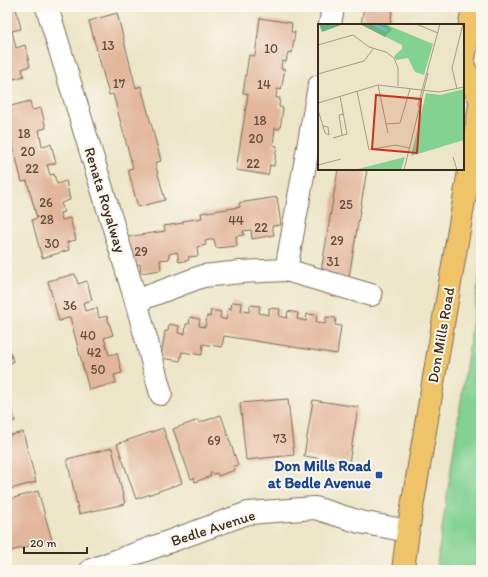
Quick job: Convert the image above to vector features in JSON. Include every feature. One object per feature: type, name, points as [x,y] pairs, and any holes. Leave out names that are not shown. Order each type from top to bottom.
[{"type":"main road","name":"Don Mills Road","points":[[464,58],[473,7]]},
{"type":"main road","name":"Don Mills Road","points":[[403,570],[408,531],[481,101],[464,66]]},
{"type":"street","name":"Renata Royalway","points":[[47,7],[136,301],[161,394]]},
{"type":"street","points":[[330,24],[333,7]]},
{"type":"street","points":[[286,270],[318,92]]},
{"type":"street","points":[[136,301],[202,276],[241,272],[286,270],[371,295]]},
{"type":"street","name":"Bedle Avenue","points":[[91,570],[248,513],[316,508],[360,522],[408,531]]},
{"type":"green space","points":[[481,265],[481,570],[436,570]]},
{"type":"building","points":[[364,7],[393,7],[390,24],[361,24]]},
{"type":"building","points":[[16,8],[21,29],[12,31],[16,48],[25,45],[30,66],[22,69],[24,76],[7,81],[7,11]]},
{"type":"building","points":[[117,13],[136,88],[141,86],[161,161],[155,163],[165,200],[138,207],[128,169],[133,168],[113,94],[109,95],[89,21]]},
{"type":"building","points":[[260,18],[292,23],[291,32],[295,32],[292,53],[288,52],[286,62],[282,61],[281,69],[285,69],[281,90],[277,89],[276,98],[280,98],[279,107],[283,108],[280,129],[275,128],[273,145],[277,146],[274,166],[270,165],[268,175],[236,170],[248,94],[243,93],[249,55],[255,56]]},
{"type":"building","points":[[30,101],[32,110],[41,108],[46,128],[39,130],[42,146],[51,144],[56,163],[47,165],[50,175],[54,174],[57,184],[66,181],[70,200],[61,203],[64,212],[60,213],[62,220],[70,218],[76,240],[67,242],[69,250],[42,258],[32,220],[37,218],[27,181],[22,182],[7,122],[7,107]]},
{"type":"building","points":[[338,170],[367,170],[349,277],[321,272]]},
{"type":"building","points":[[277,197],[281,225],[272,226],[274,235],[252,239],[251,230],[243,231],[244,235],[236,236],[237,246],[216,248],[214,239],[205,241],[206,245],[197,247],[198,256],[188,257],[189,260],[179,262],[177,252],[169,254],[169,259],[160,260],[161,270],[141,273],[140,264],[131,265],[127,237],[165,231],[164,226],[202,218],[201,213],[240,207],[239,203]]},
{"type":"building","points":[[75,274],[78,284],[87,281],[92,300],[83,303],[85,311],[97,308],[99,318],[107,316],[113,335],[104,338],[109,355],[117,353],[122,373],[114,375],[116,383],[89,390],[70,317],[59,321],[48,281]]},
{"type":"building","points":[[232,302],[242,303],[241,311],[249,312],[250,305],[260,306],[259,313],[269,315],[269,308],[280,309],[279,316],[287,318],[288,311],[298,313],[297,319],[306,321],[307,314],[317,315],[316,322],[325,324],[326,317],[336,318],[335,325],[341,326],[337,354],[224,336],[222,347],[203,344],[202,355],[182,352],[180,361],[161,358],[165,331],[168,331],[169,324],[179,326],[178,333],[185,334],[186,324],[189,324],[190,317],[200,319],[199,326],[205,327],[207,316],[210,317],[211,310],[221,312],[220,318],[226,320],[228,308],[231,309]]},
{"type":"building","points":[[7,340],[13,362],[7,363]]},
{"type":"building","points":[[7,392],[15,421],[7,423]]},
{"type":"building","points":[[288,399],[294,455],[246,460],[240,403]]},
{"type":"building","points":[[313,400],[358,407],[349,463],[304,456]]},
{"type":"building","points":[[221,415],[238,465],[234,466],[235,470],[218,476],[217,473],[213,474],[212,472],[210,473],[211,476],[195,482],[194,478],[191,479],[173,429],[198,420],[199,423]]},
{"type":"building","points":[[163,428],[182,483],[136,499],[117,444]]},
{"type":"building","points":[[23,432],[36,482],[7,490],[7,436]]},
{"type":"building","points":[[112,448],[125,504],[79,514],[67,459]]},
{"type":"building","points":[[38,491],[52,540],[7,552],[7,500]]},
{"type":"place","name":"Don Mills Road at Bedle Avenue","points":[[379,475]]}]
